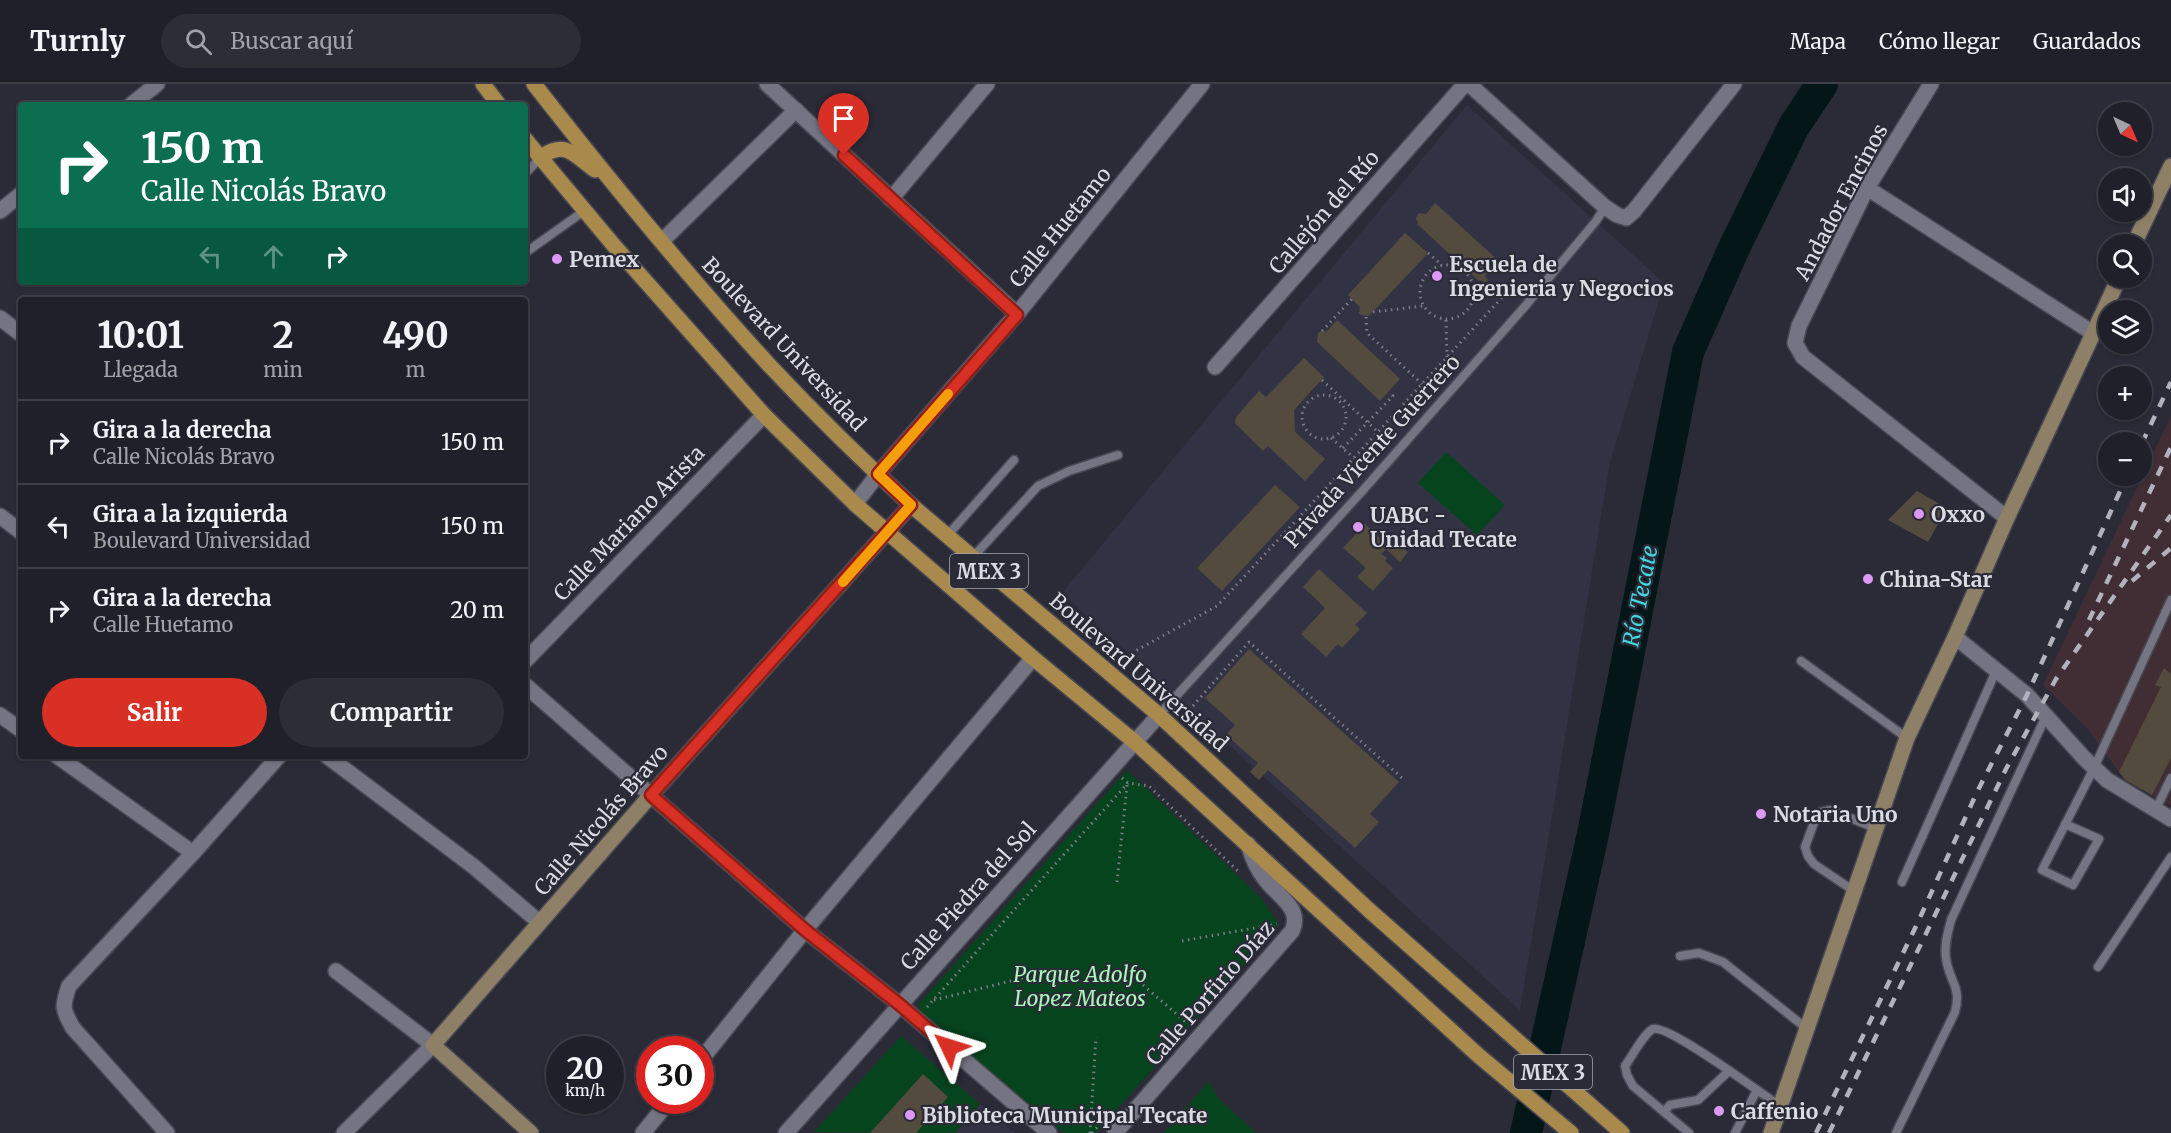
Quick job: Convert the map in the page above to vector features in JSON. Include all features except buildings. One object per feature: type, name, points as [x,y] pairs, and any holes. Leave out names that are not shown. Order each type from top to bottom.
[{"type":"main road","points":[[483,84],[497,102]]},
{"type":"main road","name":"Boulevard Universidad","points":[[534,84],[612,183],[771,367],[878,474],[911,505],[1159,715],[1370,911],[1621,1131]]},
{"type":"main road","name":"MEX 3","points":[[528,143],[584,211],[764,415],[855,504],[1033,658],[1136,743],[1479,1056],[1571,1133]]},
{"type":"main road","points":[[540,158],[551,150],[561,149],[571,152],[612,183]]},
{"type":"main road","points":[[2139,234],[2171,166]]},
{"type":"main road","points":[[1771,1133],[1907,738],[2114,288]]},
{"type":"main road","name":"Calle Nicolás Bravo","points":[[433,1045],[651,795],[911,505]]},
{"type":"main road","points":[[433,1045],[531,1133]]},
{"type":"street","points":[[135,102],[157,84]]},
{"type":"street","points":[[767,84],[1017,315]]},
{"type":"street","points":[[891,199],[987,84]]},
{"type":"street","name":"Calle Huetamo","points":[[855,504],[878,474],[1017,315],[1202,84]]},
{"type":"street","points":[[1467,84],[1605,207],[1626,218],[1635,211],[1734,84]]},
{"type":"street","name":"Callejón del Río","points":[[1215,368],[1467,84]]},
{"type":"street","name":"Andador Encinos","points":[[1931,84],[1867,188],[1799,326],[1795,343],[1803,357],[2007,518]]},
{"type":"street","points":[[662,241],[796,110]]},
{"type":"street","points":[[1867,188],[2093,333]]},
{"type":"street","points":[[0,211],[18,196]]},
{"type":"street","points":[[0,318],[18,332]]},
{"type":"street","name":"Calle Mariano Arista","points":[[528,658],[764,415]]},
{"type":"street","points":[[0,516],[18,530]]},
{"type":"street","points":[[1955,637],[2027,695],[2107,780],[2171,819]]},
{"type":"street","points":[[714,1044],[805,930],[1033,658]]},
{"type":"street","points":[[528,688],[805,930],[899,1004],[1049,1133]]},
{"type":"street","points":[[0,715],[18,728]]},
{"type":"street","name":"Calle Piedra del Sol","points":[[789,1132],[899,1004],[1159,715]]},
{"type":"street","points":[[61,759],[193,853]]},
{"type":"street","points":[[167,1133],[73,1028],[65,1013],[63,1003],[69,986],[193,853],[276,759]]},
{"type":"street","points":[[331,759],[473,866],[539,922]]},
{"type":"street","name":"Calle Porfirio Díaz","points":[[1115,1133],[1292,931],[1295,915],[1292,908],[1260,873],[1248,844]]},
{"type":"street","points":[[336,971],[433,1045]]},
{"type":"street","name":"Calle Nicolás Bravo","points":[[344,1133],[433,1045]]},
{"type":"street","points":[[644,1133],[659,1114]]},
{"type":"lane","points":[[528,171],[540,158]]},
{"type":"lane","name":"Privada Vicente Guerrero","points":[[1159,715],[1365,488],[1488,348],[1596,221],[1605,207]]},
{"type":"lane","points":[[528,251],[584,211]]},
{"type":"lane","points":[[973,557],[1038,486],[1069,471],[1118,455]]},
{"type":"lane","points":[[948,536],[1014,460]]},
{"type":"lane","points":[[2066,824],[2099,839],[2073,885],[2042,870],[2167,618],[2171,600]]},
{"type":"lane","points":[[1801,661],[1907,738]]},
{"type":"lane","points":[[1902,882],[1996,671]]},
{"type":"lane","points":[[1896,1133],[1955,1012],[1958,992],[1950,974],[1946,956],[1946,939],[1951,920],[2046,716]]},
{"type":"lane","points":[[2155,811],[2171,778]]},
{"type":"lane","points":[[1854,891],[1814,864],[1805,847],[1815,820],[1821,812],[1831,810],[1875,828]]},
{"type":"lane","points":[[2098,968],[2171,857]]},
{"type":"lane","points":[[1680,956],[1699,953],[1723,962],[1806,1028]]},
{"type":"lane","points":[[1689,1133],[1633,1086],[1627,1075],[1625,1066],[1653,1029],[1661,1029],[1684,1041],[1780,1106]]},
{"type":"lane","points":[[1664,1113],[1670,1105],[1698,1100],[1729,1071]]},
{"type":"lane","points":[[1735,1133],[1757,1090]]},
{"type":"path","points":[[1428,253],[1442,265],[1460,268],[1472,280],[1474,289],[1470,307],[1456,318],[1446,320],[1429,313],[1420,298],[1422,281],[1427,274],[1442,265]]},
{"type":"path","points":[[1126,656],[1217,606],[1508,291],[1474,289]]},
{"type":"path","points":[[1322,331],[1352,299]]},
{"type":"path","points":[[1373,312],[1423,306]]},
{"type":"path","points":[[1366,317],[1367,333],[1422,384]]},
{"type":"path","points":[[1446,320],[1447,357]]},
{"type":"path","points":[[1322,380],[1378,432]]},
{"type":"path","points":[[1343,448],[1393,396],[1389,392]]},
{"type":"path","points":[[1328,395],[1342,400],[1346,422],[1338,434],[1331,438],[1317,438],[1306,429],[1302,415],[1304,408],[1314,397],[1328,395]]},
{"type":"path","points":[[1331,438],[1354,458]]},
{"type":"path","points":[[1185,715],[1249,642],[1402,778]]},
{"type":"path","points":[[1112,768],[1128,783],[1149,786],[1247,879]]},
{"type":"path","points":[[1117,882],[1128,783]]},
{"type":"path","points":[[917,1019],[1128,783]]},
{"type":"path","points":[[1182,941],[1276,924],[1285,924],[1292,931]]},
{"type":"path","points":[[933,1000],[1031,976]]},
{"type":"path","points":[[1143,985],[1188,1024]]},
{"type":"path","points":[[1090,1133],[1096,1036]]},
{"type":"shaded area","name":"UABC - Unidad Tecate","points":[[1467,105],[1664,283],[1610,462],[1520,1010],[1062,593]]},
{"type":"shaded area","points":[[2171,416],[2171,806],[2125,780],[2087,728],[2043,685],[2138,486],[2152,486],[2152,456]]},
{"type":"shaded area","points":[[980,1104],[1015,1133],[955,1133]]},
{"type":"green space","points":[[1446,452],[1505,505],[1477,535],[1418,483]]},
{"type":"green space","name":"Parque Adolfo Lopez Mateos","points":[[1127,770],[1262,899],[1278,923],[1276,930],[1096,1133],[1064,1133],[922,1014],[918,1005]]},
{"type":"green space","points":[[901,1036],[980,1104],[955,1133],[814,1132]]},
{"type":"green space","points":[[1209,1081],[1218,1098],[1256,1133],[1164,1133]]},
{"type":"waterway","name":"Río Tecate","points":[[1526,1133],[1593,834],[1688,352],[1734,248],[1794,126],[1822,84]]},
{"type":"railway","points":[[2147,432],[2171,382]]},
{"type":"railway","points":[[2089,620],[2171,447]]},
{"type":"railway","points":[[1816,1133],[1918,922],[1977,792],[2027,695],[2122,486]]},
{"type":"railway","points":[[1829,1133],[2006,769],[2056,679],[2171,515]]},
{"type":"railway","points":[[2132,581],[2171,548]]},
{"type":"slow traffic","points":[[843,582],[911,505],[878,474],[948,394]]},
{"type":"place","name":"Pemex","points":[[557,259]]},
{"type":"place","name":"Escuela de Ingenieria y Negocios","points":[[1437,276]]},
{"type":"place","name":"Oxxo","points":[[1919,514]]},
{"type":"place","name":"UABC - Unidad Tecate","points":[[1358,527]]},
{"type":"place","name":"China-Star","points":[[1868,579]]},
{"type":"place","name":"Notaria Uno","points":[[1761,814]]},
{"type":"place","name":"Caffenio","points":[[1719,1111]]},
{"type":"place","name":"Biblioteca Municipal Tecate","points":[[910,1115]]},
{"type":"route","points":[[844,155],[1017,315],[878,474],[911,505],[651,795],[805,930],[899,1004],[949,1047]]}]
